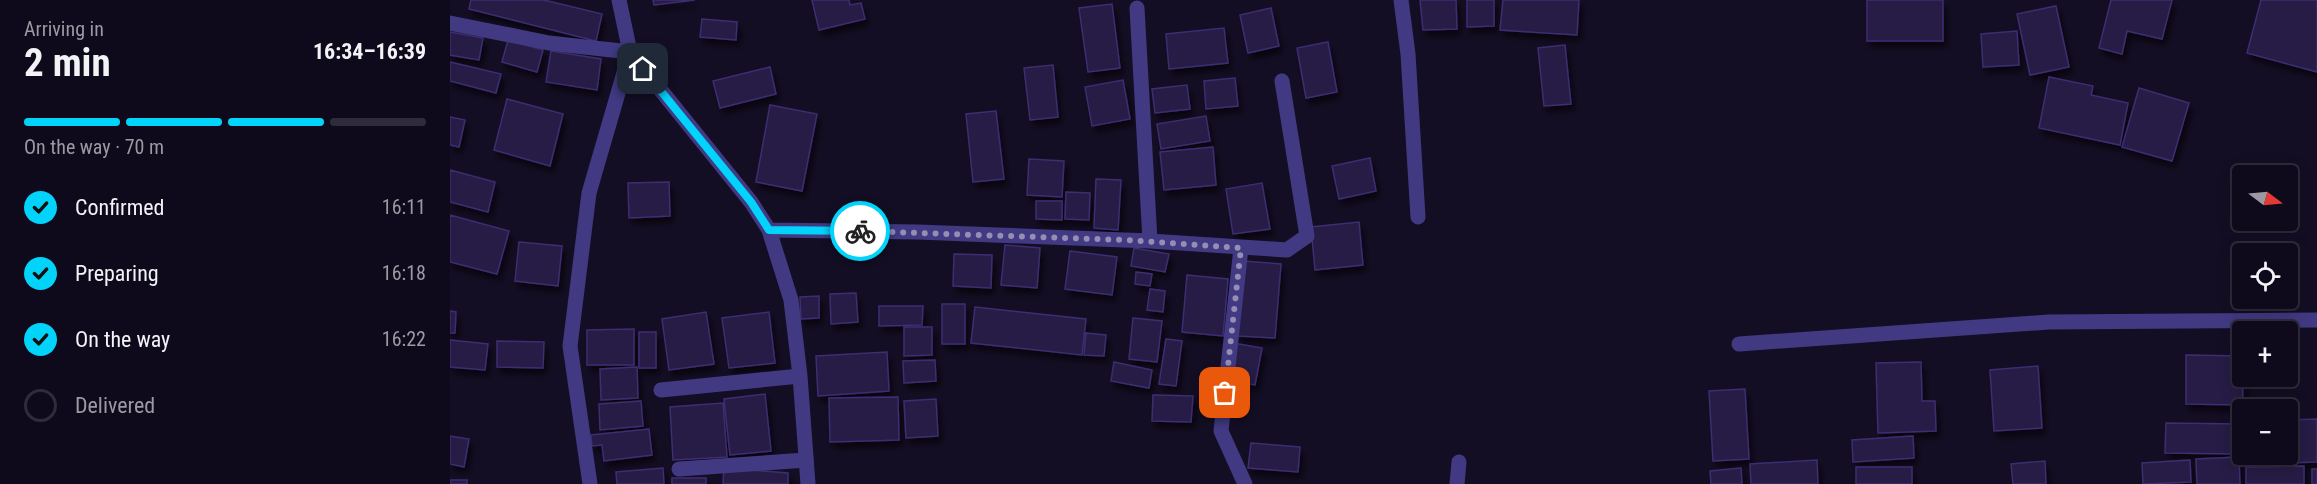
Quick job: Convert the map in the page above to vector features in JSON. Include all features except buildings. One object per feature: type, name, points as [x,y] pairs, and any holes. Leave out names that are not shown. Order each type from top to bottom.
[{"type":"street","points":[[619,0],[630,52],[751,202],[769,230],[791,300],[800,376],[808,484]]},
{"type":"street","points":[[1401,0],[1418,217]]},
{"type":"street","points":[[1137,8],[1150,241]]},
{"type":"street","points":[[450,23],[549,43],[630,52]]},
{"type":"street","points":[[590,484],[570,346],[589,193],[630,52]]},
{"type":"street","points":[[769,230],[918,232],[1150,241],[1287,250],[1307,236],[1282,81]]},
{"type":"street","points":[[1241,248],[1221,431],[1245,484]]},
{"type":"street","points":[[1739,344],[2049,322],[2317,320]]},
{"type":"street","points":[[661,390],[800,376]]},
{"type":"street","points":[[679,469],[806,460]]},
{"type":"street","points":[[1457,484],[1459,462]]},
{"type":"way so far","points":[[860,231],[1150,241],[1241,248],[1225,393]]},
{"type":"route","points":[[643,69],[751,202],[769,230],[860,231]]}]
